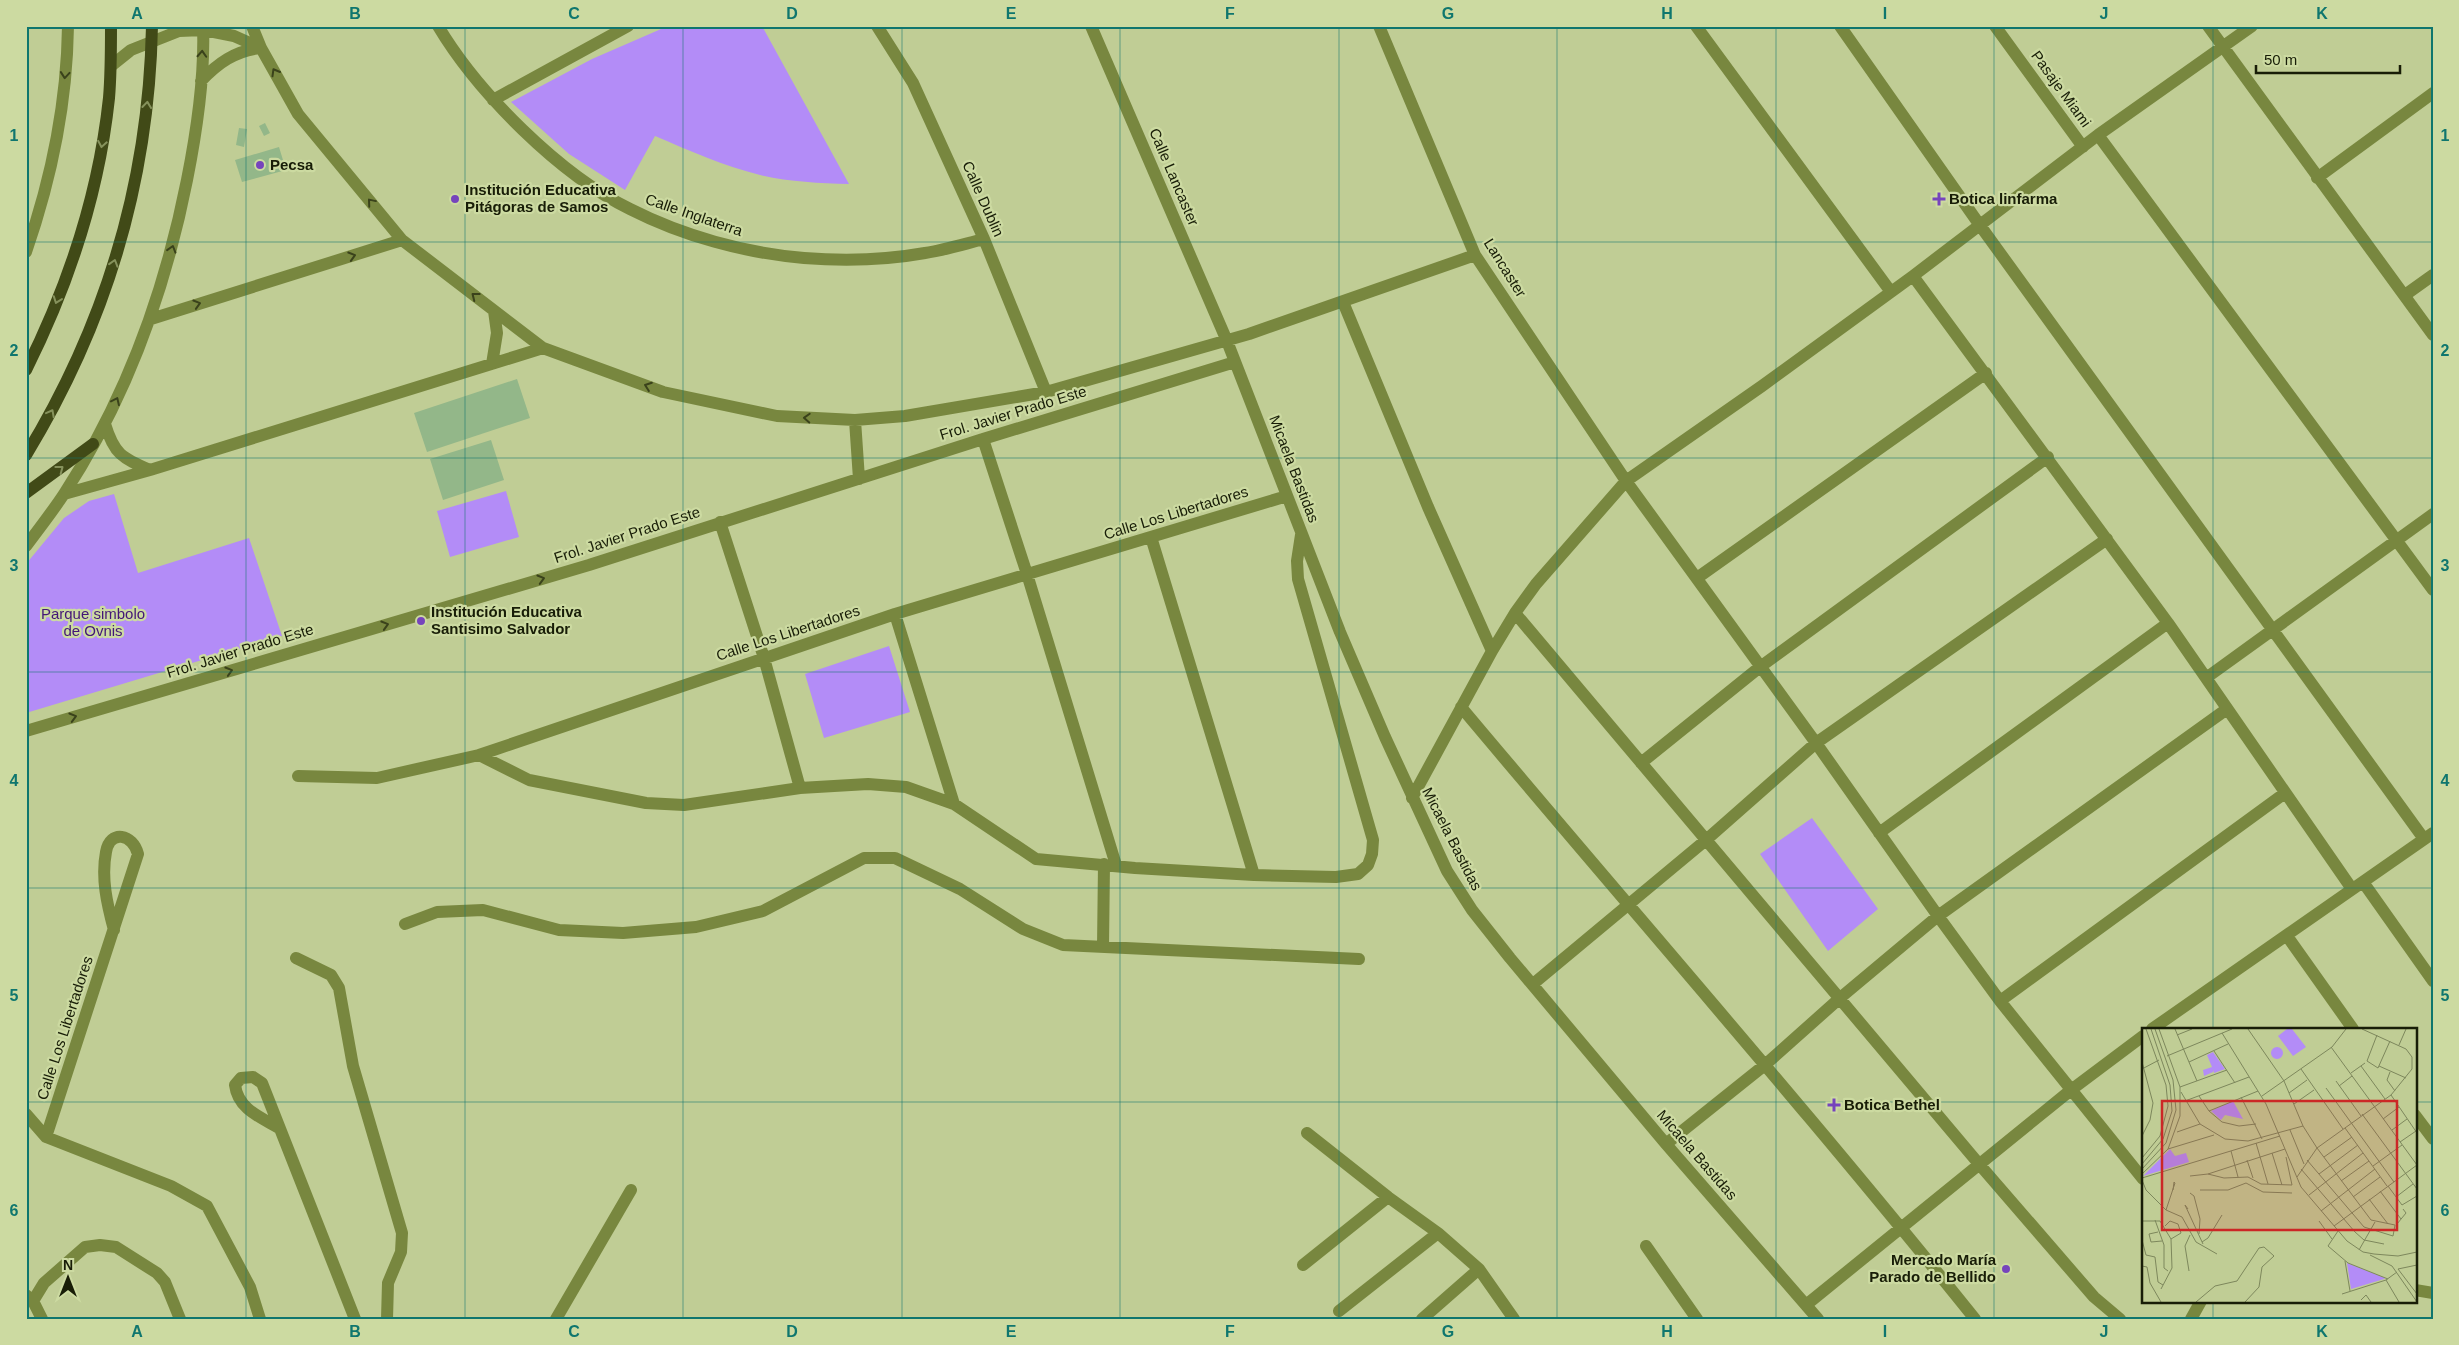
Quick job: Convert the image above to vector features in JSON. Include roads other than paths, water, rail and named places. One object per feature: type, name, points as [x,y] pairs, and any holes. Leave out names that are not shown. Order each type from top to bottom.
[{"type":"main road","points":[[26,370],[55,307],[96,176],[109,98],[111,26]]},
{"type":"main road","points":[[26,455],[76,362],[114,267],[141,153],[150,85],[152,26]]},
{"type":"main road","points":[[26,493],[93,444]]},
{"type":"street","points":[[26,252],[48,180],[58,132],[65,84],[68,26]]},
{"type":"street","points":[[252,26],[261,48],[298,114],[402,240],[543,348],[663,392],[778,416],[855,420],[904,416],[1046,392],[1227,341],[1475,255]]},
{"type":"street","name":"Calle Inglaterra","points":[[438,26],[453,51],[492,100],[581,179],[630,210],[690,233],[745,249],[804,258],[863,259],[924,253],[984,239]]},
{"type":"street","points":[[492,100],[628,26]]},
{"type":"street","name":"Calle Dublin","points":[[877,26],[913,83],[984,239],[1046,392]]},
{"type":"street","name":"Calle Lancaster","points":[[1091,26],[1227,341]]},
{"type":"street","points":[[1696,26],[1891,292]]},
{"type":"street","points":[[1840,26],[1979,224],[2274,630],[2428,836],[2287,936],[2169,1024],[2155,1028]]},
{"type":"street","name":"Pasaje Miami","points":[[1995,26],[2083,147]]},
{"type":"street","points":[[2208,26],[2433,335]]},
{"type":"street","points":[[1412,798],[1492,651],[1515,613],[1536,584],[1626,481],[1891,292],[2098,135],[2252,26]]},
{"type":"street","name":"Lancaster","points":[[1381,27],[1475,255],[1626,481],[1816,743],[1938,916],[2000,1001],[2142,1178]]},
{"type":"street","points":[[111,66],[131,50],[151,44],[179,31],[204,28],[234,36],[261,48]]},
{"type":"street","points":[[26,546],[64,494],[105,424],[151,319],[176,237],[194,148],[204,28]]},
{"type":"street","points":[[201,81],[219,64],[242,50],[261,48]]},
{"type":"street","points":[[2317,178],[2433,93]]},
{"type":"street","points":[[2098,135],[2433,590]]},
{"type":"street","points":[[151,319],[402,240]]},
{"type":"street","points":[[2405,295],[2433,275]]},
{"type":"street","points":[[1913,276],[2048,457],[2168,623],[2352,890]]},
{"type":"street","points":[[1344,302],[1426,501],[1492,651]]},
{"type":"street","points":[[492,364],[497,333],[494,311]]},
{"type":"street","name":"Micaela Bastidas","points":[[1227,341],[1340,632],[1412,798],[1436,849],[1460,892],[1485,927],[1666,1144],[1818,1319]]},
{"type":"street","points":[[64,494],[150,470],[543,348]]},
{"type":"street","name":"Frol. Javier Prado Este","points":[[26,731],[589,565],[858,478],[1235,362]]},
{"type":"street","points":[[1697,578],[1986,373]]},
{"type":"street","points":[[855,420],[858,478]]},
{"type":"street","points":[[105,424],[111,445],[124,458],[150,470]]},
{"type":"street","points":[[983,439],[1027,574],[1110,864],[1103,947]]},
{"type":"street","points":[[1640,763],[1760,668],[2048,457]]},
{"type":"street","name":"Calle Los Libertadores","points":[[298,776],[377,778],[479,755],[895,614],[1287,496]]},
{"type":"street","points":[[2206,678],[2433,514]]},
{"type":"street","points":[[720,522],[764,658],[800,788]]},
{"type":"street","points":[[479,755],[529,780],[646,803],[684,805],[800,788],[868,784],[906,787],[954,804],[1036,859],[1254,876],[1336,877],[1358,874],[1368,865],[1372,854],[1373,840],[1298,579],[1297,561],[1301,534]]},
{"type":"street","points":[[1151,537],[1254,876]]},
{"type":"street","points":[[1533,984],[1706,840],[1816,743],[2107,539]]},
{"type":"street","points":[[1515,613],[1979,1164],[2094,1297],[2120,1319]]},
{"type":"street","points":[[895,614],[954,804]]},
{"type":"street","points":[[1879,833],[2168,623]]},
{"type":"street","points":[[1461,707],[1628,906],[1766,1064],[1975,1319]]},
{"type":"street","points":[[1666,1144],[1766,1064],[1840,998],[1938,916],[2227,709]]},
{"type":"street","points":[[2000,1001],[2285,793]]},
{"type":"street","name":"Calle Los Libertadores","points":[[46,1137],[114,930],[138,854],[136,844],[128,838],[116,837],[108,843],[106,854],[104,876],[107,903],[114,930]]},
{"type":"street","points":[[405,924],[437,912],[483,910],[559,930],[623,933],[696,927],[763,911],[864,858],[878,856],[894,858],[960,889],[1022,929],[1063,945],[1359,959]]},
{"type":"street","points":[[2363,882],[2433,981]]},
{"type":"street","points":[[2287,936],[2353,1028]]},
{"type":"street","points":[[296,958],[331,975],[340,988],[353,1066],[402,1233],[402,1252],[388,1283],[387,1319]]},
{"type":"street","points":[[1806,1304],[2071,1090],[2142,1037]]},
{"type":"street","points":[[26,1114],[46,1137],[171,1186],[207,1206],[250,1287],[260,1319]]},
{"type":"street","points":[[2416,1116],[2433,1139]]},
{"type":"street","points":[[279,1128],[355,1319]]},
{"type":"street","points":[[1306,1133],[1438,1233],[1479,1269],[1514,1319]]},
{"type":"street","points":[[556,1319],[631,1190]]},
{"type":"street","points":[[1303,1265],[1388,1197]]},
{"type":"street","points":[[1339,1311],[1438,1233]]},
{"type":"street","points":[[42,1319],[30,1298],[85,1247],[100,1245],[116,1247],[157,1273],[165,1282],[180,1319]]},
{"type":"street","points":[[1646,1246],[1697,1319]]},
{"type":"street","points":[[1422,1319],[1479,1269]]},
{"type":"street","points":[[2416,1290],[2433,1294]]},
{"type":"street","points":[[2191,1319],[2200,1302]]},
{"type":"place","name":"Pecsa","points":[[260,165]]},
{"type":"place","name":"Institución Educativa Pitágoras de Samos","points":[[455,199]]},
{"type":"place","name":"Botica linfarma","points":[[1939,199]]},
{"type":"place","name":"Institución Educativa Santisimo Salvador","points":[[421,621]]},
{"type":"place","name":"Botica Bethel","points":[[1834,1105]]},
{"type":"place","name":"Mercado María Parado de Bellido","points":[[2006,1269]]},
{"type":"park label","name":"Parque simbolo de Ovnis","points":[[93,622]]}]
